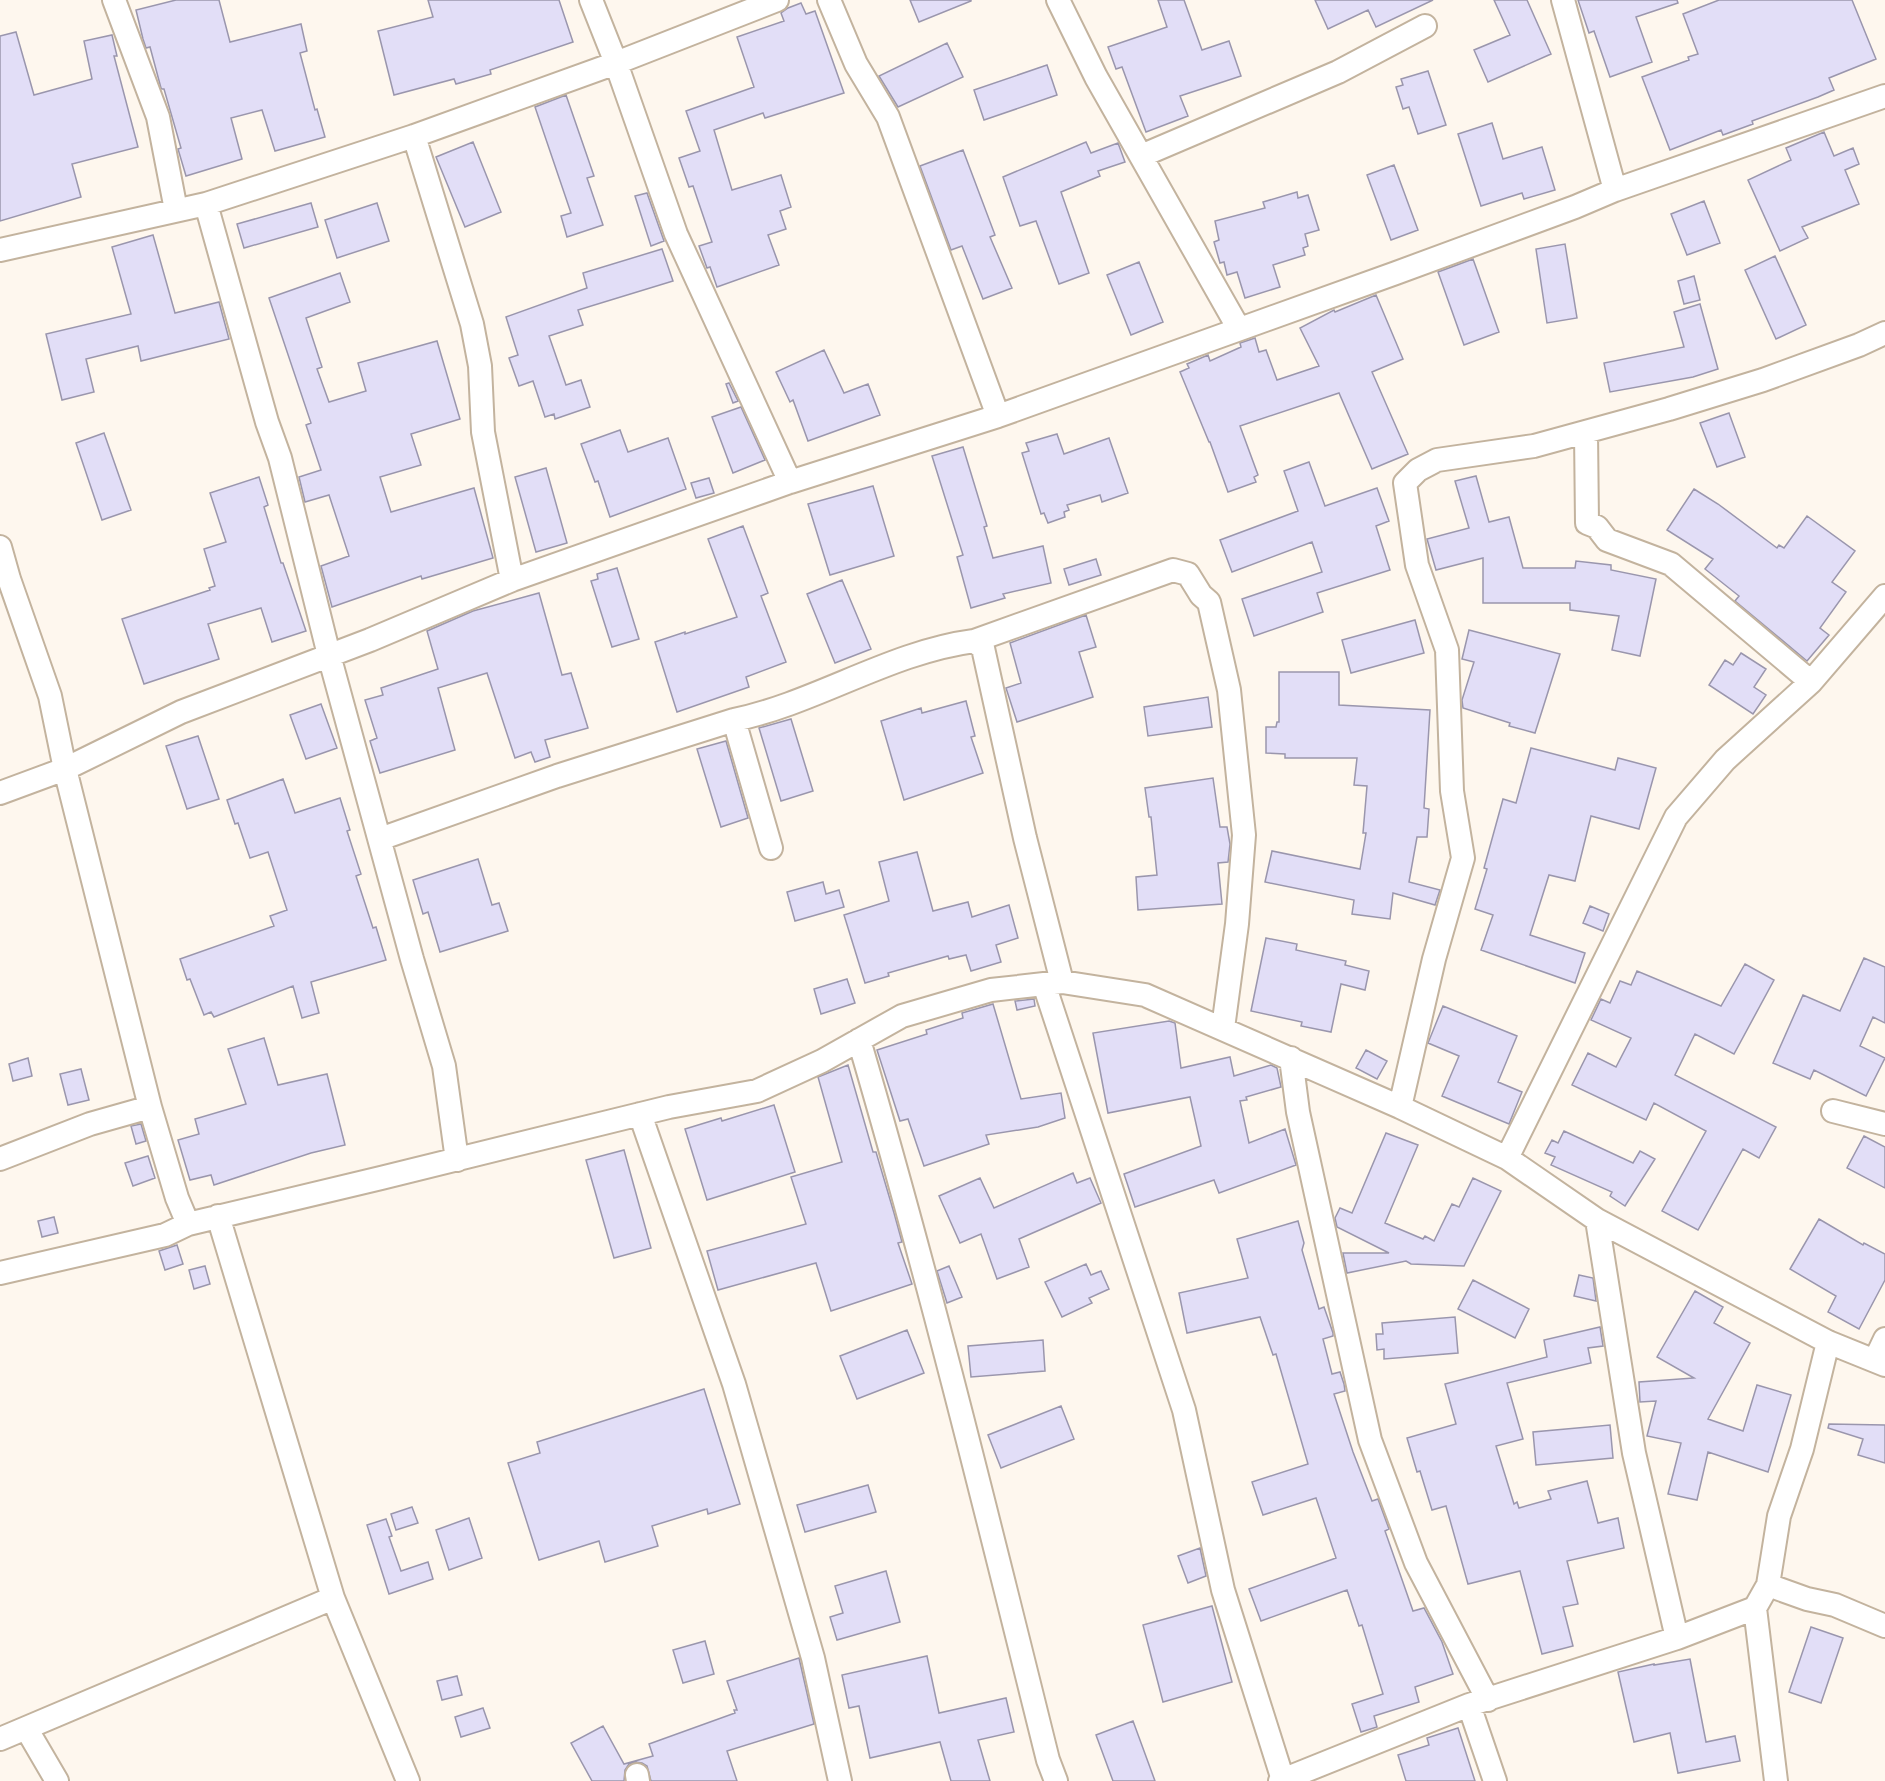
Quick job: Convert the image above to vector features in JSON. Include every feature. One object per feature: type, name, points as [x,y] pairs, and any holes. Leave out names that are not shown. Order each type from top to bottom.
[{"type":"street","points":[[114,0],[158,117],[176,210]]},
{"type":"street","points":[[591,0],[616,63],[676,234],[790,482]]},
{"type":"street","points":[[0,250],[206,204],[414,136],[616,63],[777,0]]},
{"type":"street","points":[[829,0],[856,64],[888,117],[998,416]]},
{"type":"street","points":[[1058,0],[1096,77],[1239,329]]},
{"type":"street","points":[[1563,0],[1615,190]]},
{"type":"street","points":[[1141,156],[1338,72],[1425,26]]},
{"type":"street","points":[[0,793],[65,769],[181,712],[329,655],[512,580],[790,482],[998,416],[1564,211],[1615,190],[1885,96]]},
{"type":"street","points":[[414,136],[472,324],[480,366],[483,432],[512,580]]},
{"type":"street","points":[[206,204],[267,422],[280,458],[329,655],[444,1066],[457,1160]]},
{"type":"street","points":[[1400,1107],[1434,959],[1463,858],[1452,791],[1447,650],[1417,565],[1405,483],[1418,470],[1437,460],[1534,446],[1669,409],[1764,380],[1885,333]]},
{"type":"street","points":[[1586,432],[1587,523],[1597,527],[1607,540],[1671,564],[1811,682]]},
{"type":"street","points":[[0,547],[50,696],[65,769],[150,1107],[177,1198],[188,1224]]},
{"type":"street","points":[[380,839],[557,776],[734,720],[764,714],[900,661],[954,644],[974,641],[1173,570],[1188,574],[1201,595],[1209,602],[1229,690],[1244,835],[1237,924],[1223,1028]]},
{"type":"street","points":[[1507,1158],[1676,817],[1725,760],[1811,682],[1885,596]]},
{"type":"street","points":[[974,641],[983,648],[1025,838],[1053,983],[1184,1410],[1223,1590],[1281,1780],[1478,1703],[1677,1638],[1755,1608]]},
{"type":"street","points":[[734,720],[771,848]]},
{"type":"street","points":[[0,1273],[165,1235],[188,1224],[218,1216],[640,1114],[757,1090],[822,1060],[902,1016],[991,990],[1053,983],[1145,995],[1223,1028],[1400,1107],[1507,1158],[1597,1220],[1828,1342],[1880,1362],[1885,1339]]},
{"type":"street","points":[[859,1040],[896,1168],[1048,1760],[1056,1781]]},
{"type":"street","points":[[1291,1058],[1299,1112],[1370,1440],[1416,1563],[1478,1703],[1495,1781]]},
{"type":"street","points":[[0,1159],[90,1124],[150,1107]]},
{"type":"street","points":[[1833,1111],[1885,1124]]},
{"type":"street","points":[[640,1114],[734,1384],[813,1658],[840,1781]]},
{"type":"street","points":[[218,1216],[333,1598],[408,1781]]},
{"type":"street","points":[[1597,1220],[1634,1453],[1677,1638]]},
{"type":"street","points":[[1776,1781],[1755,1608],[1768,1585],[1779,1516],[1802,1449],[1828,1342]]},
{"type":"street","points":[[1768,1585],[1807,1599],[1835,1605],[1885,1626]]},
{"type":"street","points":[[0,1739],[333,1598]]},
{"type":"street","points":[[26,1728],[57,1781]]},
{"type":"building","points":[[176,0],[219,0],[230,42],[301,24],[307,51],[300,53],[315,110],[317,109],[325,137],[275,151],[262,110],[231,118],[242,159],[186,176],[178,149],[181,148],[164,89],[161,88],[150,47],[146,48],[136,10]]},
{"type":"building","points":[[428,0],[559,0],[573,42],[490,70],[491,74],[456,84],[454,79],[394,95],[378,31],[433,17]]},
{"type":"building","points":[[910,0],[971,0],[971,1],[919,22]]},
{"type":"building","points":[[1158,0],[1184,0],[1202,50],[1229,41],[1241,76],[1180,96],[1188,116],[1146,132],[1122,67],[1116,69],[1108,47],[1167,27]]},
{"type":"building","points":[[1315,0],[1433,0],[1376,27],[1368,10],[1328,29]]},
{"type":"building","points":[[1494,0],[1527,0],[1551,54],[1488,82],[1474,50],[1510,35]]},
{"type":"building","points":[[1578,0],[1677,0],[1678,3],[1636,17],[1652,62],[1610,77],[1594,31],[1589,33]]},
{"type":"building","points":[[1719,0],[1852,0],[1876,59],[1829,78],[1834,90],[1752,121],[1753,124],[1723,135],[1721,130],[1670,150],[1642,77],[1689,60],[1688,57],[1698,54],[1683,14]]},
{"type":"building","points":[[801,3],[806,14],[815,11],[844,93],[765,118],[763,113],[714,130],[732,190],[781,175],[791,207],[780,211],[786,229],[768,235],[779,265],[717,287],[699,246],[712,242],[693,186],[689,187],[679,158],[700,151],[686,111],[754,87],[737,37],[784,21],[781,13]]},
{"type":"building","points":[[16,32],[34,95],[92,79],[84,41],[112,35],[117,56],[114,56],[138,147],[72,164],[81,197],[0,221],[0,36]]},
{"type":"building","points":[[947,43],[963,77],[898,107],[879,76]]},
{"type":"building","points":[[1047,65],[1057,95],[984,120],[974,90]]},
{"type":"building","points":[[1428,71],[1446,125],[1418,134],[1409,107],[1403,109],[1396,87],[1403,85],[1401,79]]},
{"type":"building","points":[[566,95],[594,176],[587,178],[603,225],[567,237],[561,216],[571,213],[535,107]]},
{"type":"building","points":[[1492,123],[1503,159],[1542,147],[1555,190],[1524,199],[1522,193],[1481,206],[1458,134]]},
{"type":"building","points":[[1824,132],[1834,156],[1853,148],[1859,164],[1845,170],[1859,204],[1802,227],[1808,238],[1780,251],[1748,180],[1791,160],[1786,148]]},
{"type":"building","points":[[473,142],[501,212],[465,227],[436,157]]},
{"type":"building","points":[[1086,142],[1091,153],[1118,143],[1125,162],[1098,171],[1100,176],[1061,192],[1089,273],[1059,284],[1036,221],[1020,226],[1003,177]]},
{"type":"building","points":[[963,150],[995,235],[990,237],[1012,288],[983,299],[962,246],[951,250],[920,166]]},
{"type":"building","points":[[1394,165],[1418,230],[1391,240],[1367,175]]},
{"type":"building","points":[[1297,192],[1298,198],[1308,195],[1319,230],[1305,234],[1308,246],[1303,248],[1305,255],[1273,265],[1280,287],[1245,298],[1237,272],[1227,275],[1224,262],[1220,263],[1214,242],[1219,240],[1215,221],[1265,208],[1263,202]]},
{"type":"building","points":[[647,193],[664,241],[651,246],[635,196]]},
{"type":"building","points":[[1704,201],[1720,243],[1687,255],[1671,214]]},
{"type":"building","points":[[311,203],[318,227],[244,248],[237,224]]},
{"type":"building","points":[[377,203],[389,241],[337,258],[325,220]]},
{"type":"building","points":[[153,235],[175,313],[219,302],[229,339],[141,361],[138,346],[86,359],[94,392],[62,400],[46,334],[131,314],[112,247]]},
{"type":"building","points":[[1565,244],[1577,318],[1547,323],[1536,249]]},
{"type":"building","points":[[662,249],[673,281],[578,310],[583,325],[549,336],[566,385],[581,380],[590,407],[555,419],[554,414],[545,417],[533,381],[519,386],[509,358],[518,355],[506,317],[587,288],[583,273]]},
{"type":"building","points":[[1775,256],[1806,325],[1776,339],[1745,270]]},
{"type":"building","points":[[1473,259],[1499,332],[1464,345],[1438,272]]},
{"type":"building","points":[[1139,262],[1163,322],[1131,335],[1107,275]]},
{"type":"building","points":[[340,273],[350,302],[306,318],[322,367],[317,369],[329,402],[366,391],[358,363],[437,341],[460,419],[411,434],[421,465],[380,477],[391,512],[474,488],[493,558],[422,579],[421,576],[332,607],[321,566],[349,556],[329,495],[305,502],[299,477],[321,470],[306,425],[311,423],[269,298]]},
{"type":"building","points":[[1694,276],[1700,300],[1684,304],[1678,281]]},
{"type":"building","points":[[1376,295],[1403,359],[1372,372],[1408,454],[1372,469],[1339,393],[1240,426],[1258,475],[1254,477],[1256,482],[1228,492],[1210,442],[1180,372],[1189,368],[1187,364],[1208,355],[1210,361],[1241,347],[1240,343],[1255,338],[1259,352],[1266,350],[1277,380],[1319,366],[1300,328],[1334,310],[1335,312]]},
{"type":"building","points":[[1700,304],[1718,369],[1693,377],[1610,392],[1604,363],[1684,347],[1674,312]]},
{"type":"building","points":[[824,350],[844,393],[868,384],[880,415],[808,441],[793,400],[790,402],[776,372]]},
{"type":"building","points":[[729,383],[738,401],[733,403],[726,384]]},
{"type":"building","points":[[741,407],[765,460],[733,473],[712,417]]},
{"type":"building","points":[[1729,413],[1745,457],[1717,467],[1700,423]]},
{"type":"building","points":[[620,430],[628,452],[668,438],[686,489],[610,517],[598,481],[595,482],[581,444]]},
{"type":"building","points":[[104,433],[131,510],[102,520],[76,443]]},
{"type":"building","points":[[1057,434],[1064,454],[1109,438],[1128,493],[1102,502],[1100,495],[1067,505],[1069,510],[1064,512],[1065,517],[1048,523],[1044,513],[1041,514],[1022,453],[1029,451],[1026,443]]},
{"type":"building","points":[[963,447],[987,526],[984,527],[993,558],[1043,546],[1051,583],[1003,594],[1005,598],[971,608],[957,557],[963,555],[932,456]]},
{"type":"building","points":[[1309,462],[1325,506],[1377,488],[1389,521],[1376,526],[1390,570],[1317,593],[1323,612],[1254,636],[1242,599],[1322,572],[1312,542],[1232,572],[1220,540],[1298,511],[1284,471]]},
{"type":"building","points":[[546,468],[567,543],[536,552],[515,477]]},
{"type":"building","points":[[1476,476],[1489,522],[1509,517],[1523,568],[1575,568],[1576,561],[1611,565],[1611,570],[1656,579],[1640,656],[1612,650],[1619,616],[1570,610],[1570,603],[1483,603],[1483,558],[1436,570],[1427,539],[1469,528],[1455,481]]},
{"type":"building","points":[[259,477],[268,505],[264,507],[281,563],[283,563],[306,631],[272,642],[261,608],[208,624],[219,659],[144,684],[122,619],[210,590],[209,588],[215,586],[204,549],[226,542],[210,493]]},
{"type":"building","points":[[709,478],[714,493],[696,498],[691,483]]},
{"type":"building","points":[[873,486],[894,556],[830,575],[808,504]]},
{"type":"building","points":[[1694,489],[1777,548],[1779,545],[1784,548],[1807,516],[1855,551],[1832,582],[1846,592],[1820,628],[1829,635],[1807,661],[1735,601],[1739,596],[1705,569],[1713,559],[1667,530]]},
{"type":"building","points":[[743,526],[768,593],[761,596],[786,662],[746,677],[749,687],[677,712],[655,642],[737,617],[708,539]]},
{"type":"building","points":[[1096,559],[1101,575],[1069,585],[1064,569]]},
{"type":"building","points":[[617,568],[639,639],[612,647],[591,581],[598,579],[597,574]]},
{"type":"building","points":[[842,580],[871,649],[835,663],[807,594]]},
{"type":"building","points":[[539,593],[562,675],[571,673],[588,728],[545,740],[550,757],[535,762],[531,752],[515,758],[487,673],[438,688],[455,750],[380,773],[370,741],[377,738],[365,700],[383,695],[381,688],[438,669],[427,631],[473,611]]},
{"type":"building","points":[[1086,615],[1096,647],[1079,652],[1093,697],[1017,722],[1006,688],[1021,683],[1010,643]]},
{"type":"building","points":[[1415,620],[1424,653],[1351,673],[1342,640]]},
{"type":"building","points":[[1469,630],[1560,654],[1535,733],[1509,726],[1510,723],[1463,708],[1462,700],[1474,662],[1462,659]]},
{"type":"building","points":[[1741,653],[1766,669],[1754,687],[1766,695],[1753,714],[1709,685],[1725,660],[1733,665]]},
{"type":"building","points":[[1279,672],[1339,672],[1339,705],[1430,710],[1424,808],[1429,809],[1427,837],[1417,837],[1409,882],[1440,890],[1435,905],[1393,893],[1390,919],[1352,914],[1354,900],[1265,882],[1272,851],[1360,869],[1366,833],[1363,833],[1367,786],[1354,785],[1357,758],[1285,758],[1285,754],[1266,753],[1266,727],[1276,727],[1279,722]]},
{"type":"building","points":[[1208,697],[1212,727],[1148,736],[1144,707]]},
{"type":"building","points":[[966,701],[975,736],[971,737],[983,773],[904,800],[881,721],[921,708],[922,713]]},
{"type":"building","points":[[321,704],[337,748],[306,759],[290,715]]},
{"type":"building","points":[[791,719],[813,791],[781,801],[759,728]]},
{"type":"building","points":[[198,736],[219,799],[187,809],[166,746]]},
{"type":"building","points":[[726,741],[748,818],[721,827],[697,749]]},
{"type":"building","points":[[1531,748],[1615,770],[1618,758],[1656,768],[1639,829],[1591,816],[1575,881],[1549,875],[1530,935],[1585,953],[1575,983],[1481,950],[1493,915],[1475,909],[1487,869],[1484,868],[1503,799],[1516,803]]},
{"type":"building","points":[[1213,778],[1220,827],[1227,827],[1230,844],[1228,862],[1218,863],[1222,904],[1138,910],[1136,877],[1157,875],[1151,817],[1149,817],[1145,788]]},
{"type":"building","points":[[283,779],[295,813],[340,798],[350,830],[347,831],[361,874],[356,876],[386,960],[311,982],[319,1013],[302,1018],[293,986],[214,1017],[211,1012],[204,1015],[190,979],[187,980],[180,959],[274,926],[270,916],[287,910],[268,852],[250,858],[227,800]]},
{"type":"building","points":[[917,852],[933,911],[968,902],[972,917],[1009,905],[1018,938],[996,945],[1001,962],[971,971],[966,955],[949,959],[948,956],[888,973],[889,976],[865,983],[844,915],[889,901],[879,862]]},
{"type":"building","points":[[478,859],[492,905],[499,903],[508,931],[440,952],[428,912],[423,914],[413,880]]},
{"type":"building","points":[[823,882],[826,894],[839,890],[844,907],[795,921],[787,892]]},
{"type":"building","points":[[1590,906],[1609,914],[1603,931],[1583,923]]},
{"type":"building","points":[[1266,938],[1297,944],[1296,950],[1346,961],[1345,965],[1369,971],[1365,990],[1341,984],[1331,1032],[1301,1026],[1302,1022],[1251,1011]]},
{"type":"building","points":[[1864,958],[1885,967],[1885,1023],[1873,1017],[1860,1046],[1885,1058],[1866,1096],[1814,1070],[1810,1079],[1773,1063],[1803,995],[1840,1011]]},
{"type":"building","points":[[1745,964],[1774,980],[1734,1054],[1695,1034],[1675,1075],[1776,1127],[1759,1158],[1743,1149],[1698,1230],[1662,1211],[1706,1131],[1654,1103],[1646,1120],[1572,1085],[1588,1053],[1616,1067],[1631,1038],[1591,1020],[1601,999],[1610,1003],[1620,981],[1631,985],[1637,971],[1721,1006]]},
{"type":"building","points":[[847,979],[855,1003],[821,1014],[814,989]]},
{"type":"building","points":[[1034,999],[1035,1006],[1017,1010],[1015,1001]]},
{"type":"building","points":[[993,1004],[1021,1099],[1061,1093],[1065,1118],[1038,1127],[986,1135],[989,1144],[924,1166],[908,1119],[900,1121],[877,1050],[927,1034],[926,1030],[963,1018],[962,1013]]},
{"type":"building","points":[[1443,1006],[1517,1036],[1498,1082],[1522,1092],[1509,1124],[1442,1096],[1459,1056],[1428,1043]]},
{"type":"building","points":[[1169,1021],[1175,1023],[1181,1068],[1230,1057],[1234,1076],[1271,1065],[1277,1068],[1281,1087],[1246,1097],[1247,1100],[1240,1101],[1249,1143],[1285,1129],[1296,1165],[1219,1193],[1214,1180],[1135,1207],[1124,1174],[1201,1146],[1190,1097],[1108,1113],[1093,1033]]},
{"type":"building","points":[[264,1038],[278,1085],[327,1074],[345,1145],[311,1153],[214,1185],[211,1175],[190,1180],[178,1140],[199,1134],[195,1119],[246,1104],[228,1049]]},
{"type":"building","points":[[1366,1050],[1387,1061],[1377,1079],[1356,1068]]},
{"type":"building","points":[[28,1058],[32,1076],[13,1081],[9,1064]]},
{"type":"building","points":[[848,1065],[873,1152],[876,1152],[894,1213],[902,1242],[898,1243],[912,1284],[831,1311],[816,1263],[718,1290],[707,1251],[806,1224],[791,1177],[842,1162],[818,1077]]},
{"type":"building","points":[[81,1069],[89,1100],[68,1105],[60,1074]]},
{"type":"building","points":[[774,1105],[795,1172],[707,1200],[685,1129],[721,1118],[722,1121]]},
{"type":"building","points":[[141,1124],[146,1141],[136,1144],[131,1126]]},
{"type":"building","points":[[1564,1131],[1633,1163],[1640,1151],[1655,1159],[1625,1206],[1610,1196],[1612,1192],[1551,1165],[1555,1157],[1545,1153],[1552,1140],[1558,1143]]},
{"type":"building","points":[[1386,1133],[1418,1145],[1385,1223],[1423,1239],[1425,1236],[1434,1241],[1452,1204],[1459,1207],[1473,1178],[1501,1191],[1464,1266],[1411,1264],[1406,1261],[1347,1273],[1343,1253],[1389,1253],[1337,1227],[1335,1218],[1340,1208],[1352,1213]]},
{"type":"building","points":[[1864,1136],[1885,1147],[1885,1188],[1847,1168]]},
{"type":"building","points":[[624,1150],[651,1248],[614,1258],[586,1160]]},
{"type":"building","points":[[148,1156],[155,1178],[133,1186],[125,1163]]},
{"type":"building","points":[[1073,1173],[1077,1183],[1090,1178],[1101,1203],[1019,1239],[1029,1267],[997,1279],[981,1234],[960,1243],[939,1196],[980,1178],[994,1208]]},
{"type":"building","points":[[54,1217],[58,1233],[42,1237],[38,1221]]},
{"type":"building","points":[[1819,1219],[1863,1245],[1864,1243],[1885,1254],[1885,1280],[1859,1329],[1828,1312],[1836,1296],[1790,1269]]},
{"type":"building","points":[[1298,1221],[1304,1243],[1302,1250],[1319,1309],[1324,1307],[1333,1333],[1333,1336],[1323,1339],[1332,1374],[1340,1372],[1344,1384],[1345,1391],[1334,1394],[1353,1452],[1372,1501],[1378,1499],[1389,1529],[1385,1531],[1413,1611],[1424,1608],[1442,1642],[1453,1674],[1415,1687],[1419,1702],[1374,1716],[1377,1727],[1361,1732],[1352,1704],[1383,1694],[1362,1625],[1359,1626],[1347,1590],[1261,1621],[1249,1589],[1336,1558],[1316,1498],[1263,1515],[1252,1482],[1308,1464],[1276,1354],[1273,1355],[1260,1317],[1187,1333],[1179,1293],[1248,1278],[1237,1239]]},
{"type":"building","points":[[177,1245],[183,1264],[165,1270],[159,1251]]},
{"type":"building","points":[[1086,1264],[1091,1275],[1101,1271],[1109,1289],[1089,1298],[1092,1303],[1062,1317],[1045,1282]]},
{"type":"building","points":[[205,1266],[210,1284],[194,1289],[189,1270]]},
{"type":"building","points":[[949,1266],[962,1297],[947,1303],[937,1271]]},
{"type":"building","points":[[1579,1275],[1593,1278],[1596,1301],[1574,1296]]},
{"type":"building","points":[[1473,1280],[1529,1309],[1515,1338],[1458,1309]]},
{"type":"building","points":[[1695,1291],[1723,1307],[1714,1323],[1750,1343],[1708,1419],[1743,1431],[1757,1385],[1791,1395],[1768,1472],[1708,1452],[1697,1500],[1668,1494],[1681,1443],[1647,1436],[1656,1401],[1640,1402],[1639,1382],[1694,1378],[1657,1357]]},
{"type":"building","points":[[1455,1317],[1458,1353],[1384,1359],[1384,1349],[1377,1350],[1376,1334],[1383,1334],[1382,1323]]},
{"type":"building","points":[[1600,1327],[1603,1346],[1588,1348],[1591,1363],[1507,1383],[1523,1439],[1496,1446],[1514,1504],[1517,1502],[1519,1508],[1551,1499],[1548,1491],[1587,1481],[1598,1523],[1618,1518],[1624,1548],[1567,1561],[1578,1604],[1563,1607],[1573,1646],[1542,1654],[1520,1571],[1468,1584],[1446,1506],[1432,1510],[1407,1438],[1456,1424],[1445,1384],[1547,1357],[1544,1340]]},
{"type":"building","points":[[907,1330],[924,1373],[857,1399],[840,1356]]},
{"type":"building","points":[[1043,1340],[1045,1371],[971,1377],[968,1346]]},
{"type":"building","points":[[704,1389],[740,1504],[708,1514],[707,1509],[652,1526],[658,1546],[605,1562],[599,1541],[539,1560],[508,1463],[540,1453],[537,1442]]},
{"type":"building","points":[[1061,1406],[1074,1439],[1001,1468],[988,1435]]},
{"type":"building","points":[[1829,1424],[1885,1425],[1885,1463],[1858,1455],[1863,1439],[1828,1428]]},
{"type":"building","points":[[1610,1425],[1613,1458],[1536,1465],[1533,1432]]},
{"type":"building","points":[[868,1485],[876,1512],[805,1532],[797,1505]]},
{"type":"building","points":[[412,1507],[418,1523],[396,1530],[391,1514]]},
{"type":"building","points":[[469,1518],[482,1558],[449,1570],[436,1530]]},
{"type":"building","points":[[386,1519],[392,1536],[389,1537],[401,1571],[428,1562],[433,1579],[389,1594],[367,1525]]},
{"type":"building","points":[[1200,1548],[1206,1576],[1188,1583],[1178,1556]]},
{"type":"building","points":[[886,1571],[900,1622],[837,1640],[830,1617],[843,1613],[835,1586]]},
{"type":"building","points":[[1212,1606],[1232,1682],[1163,1702],[1143,1625]]},
{"type":"building","points":[[1811,1627],[1843,1638],[1821,1703],[1789,1692]]},
{"type":"building","points":[[705,1641],[714,1674],[683,1683],[673,1650]]},
{"type":"building","points":[[927,1656],[939,1713],[1006,1698],[1014,1732],[978,1740],[990,1781],[951,1781],[940,1742],[870,1758],[859,1706],[849,1708],[842,1675]]},
{"type":"building","points":[[799,1658],[814,1724],[727,1751],[737,1781],[651,1781],[647,1766],[635,1762],[629,1764],[625,1770],[624,1781],[592,1781],[571,1743],[603,1726],[624,1764],[653,1756],[649,1744],[735,1713],[734,1710],[737,1710],[727,1681]]},
{"type":"building","points":[[1690,1659],[1706,1742],[1735,1736],[1740,1761],[1678,1773],[1670,1733],[1634,1742],[1618,1672]]},
{"type":"building","points":[[457,1676],[462,1695],[442,1700],[437,1681]]},
{"type":"building","points":[[483,1708],[490,1728],[461,1737],[455,1717]]},
{"type":"building","points":[[1133,1721],[1155,1781],[1113,1781],[1096,1735]]},
{"type":"building","points":[[1458,1728],[1475,1781],[1406,1781],[1398,1755],[1429,1745],[1427,1738]]}]
